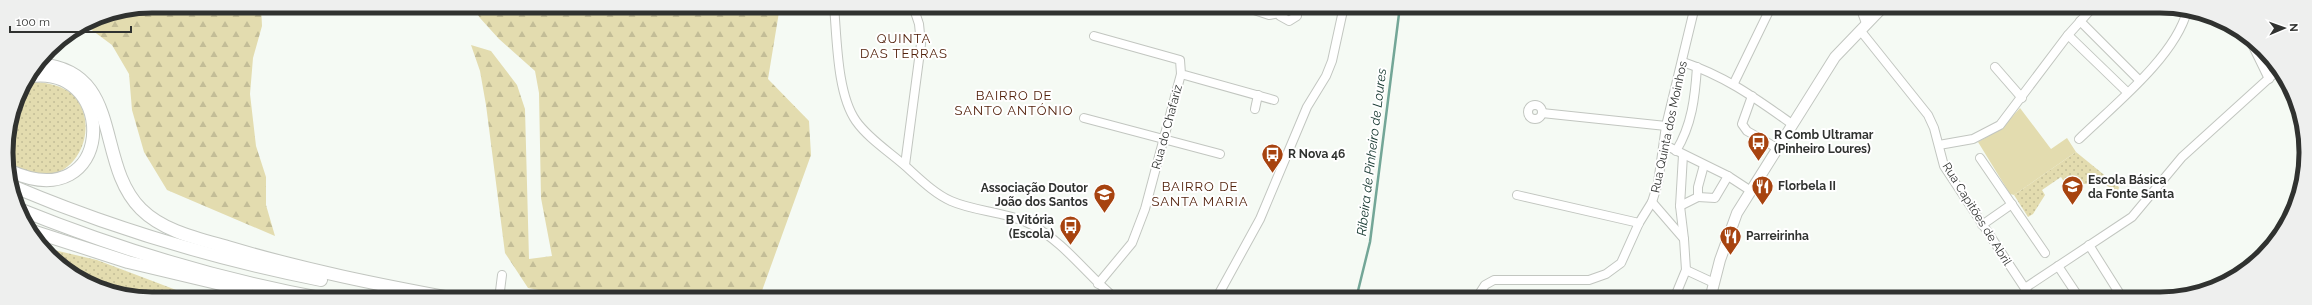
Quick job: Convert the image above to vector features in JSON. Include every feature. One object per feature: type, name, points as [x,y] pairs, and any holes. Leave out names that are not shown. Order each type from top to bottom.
[{"type":"highway","points":[[45,64],[51,65],[70,72],[89,87],[102,110],[113,156],[124,185],[140,208],[164,225],[197,238],[285,263],[423,292]]},
{"type":"highway","points":[[14,172],[40,181],[49,182],[66,177],[81,166],[87,158],[93,139],[91,113],[86,102],[73,86],[51,76],[36,76]]},
{"type":"highway","points":[[18,188],[77,213],[208,254],[302,276],[395,292]]},
{"type":"highway","points":[[26,212],[78,232],[158,259],[291,292]]},
{"type":"highway","points":[[40,233],[157,270],[257,292]]},
{"type":"main road","points":[[1863,13],[1864,26]]},
{"type":"main road","points":[[1712,292],[1737,213],[1835,57],[1877,13]]},
{"type":"street","points":[[835,13],[844,87],[850,108],[856,121],[868,135],[935,191],[951,201],[996,211],[1032,225],[1055,240],[1108,292]]},
{"type":"street","points":[[905,165],[921,44],[919,24],[915,13]]},
{"type":"street","points":[[1263,13],[1269,15],[1273,13]]},
{"type":"street","points":[[1280,13],[1282,19],[1292,20],[1298,13]]},
{"type":"street","points":[[1220,292],[1260,219],[1307,107],[1326,76],[1332,61],[1342,13]]},
{"type":"street","name":"Rua Quinta dos Moinhos","points":[[1652,202],[1665,145],[1666,126],[1683,62],[1694,13]]},
{"type":"street","points":[[1734,83],[1768,13]]},
{"type":"street","points":[[1939,146],[1973,138],[2000,125],[2022,98],[2068,35],[2087,13]]},
{"type":"street","points":[[2079,139],[2163,57],[2185,21],[2186,16]]},
{"type":"street","points":[[2080,21],[2139,80]]},
{"type":"street","name":"Rua Capitões de Abril","points":[[1864,26],[1928,115],[1939,146],[1944,166],[2028,292]]},
{"type":"street","points":[[2068,35],[2127,92]]},
{"type":"street","points":[[1094,36],[1180,60],[1181,74],[1274,100]]},
{"type":"street","points":[[2256,53],[2268,79]]},
{"type":"street","points":[[1683,62],[1734,83],[1792,124]]},
{"type":"street","points":[[1677,292],[1686,270],[1680,204],[1680,153],[1687,133],[1695,93],[1697,67]]},
{"type":"street","points":[[1996,67],[2022,98]]},
{"type":"street","name":"Rua do Chafariz","points":[[1098,284],[1132,243],[1145,210],[1181,74]]},
{"type":"street","points":[[2025,288],[2132,217],[2182,157],[2274,74]]},
{"type":"street","points":[[1255,109],[1258,95]]},
{"type":"street","points":[[1752,96],[1742,124],[1747,131],[1778,148]]},
{"type":"street","points":[[1542,113],[1666,126]]},
{"type":"street","points":[[1084,118],[1220,154]]},
{"type":"street","points":[[1665,145],[1728,176],[1751,191]]},
{"type":"street","points":[[1980,158],[2045,253]]},
{"type":"street","points":[[1698,197],[1698,186],[1704,165]]},
{"type":"street","points":[[1680,204],[1698,197],[1715,198],[1728,176]]},
{"type":"street","points":[[1517,195],[1639,222]]},
{"type":"street","points":[[1480,292],[1485,285],[1494,280],[1589,280],[1606,274],[1621,263],[1639,222],[1652,202],[1684,239]]},
{"type":"street","points":[[1982,225],[2012,204]]},
{"type":"street","points":[[2089,245],[2119,292]]},
{"type":"street","points":[[2058,266],[2075,292]]},
{"type":"street","points":[[1686,270],[1714,283]]},
{"type":"street","points":[[499,292],[502,275]]},
{"type":"green space","points":[[143,13],[261,13],[262,26],[253,58],[250,94],[256,146],[266,177],[266,205],[275,236],[167,190],[144,152],[132,110],[129,74],[112,45],[89,28],[116,18]]},
{"type":"green space","points":[[477,13],[779,13],[768,79],[809,121],[811,155],[762,292],[549,292],[528,288],[505,253],[486,105],[480,71],[471,45],[491,51],[517,85],[525,109],[529,259],[552,256],[541,198],[539,93],[535,71],[499,39]]},
{"type":"green space","points":[[32,83],[55,85],[69,92],[81,105],[85,117],[86,130],[78,154],[71,164],[60,171],[48,175],[33,173],[14,166],[14,134],[20,108]]},
{"type":"green space","points":[[2020,108],[2051,149],[2067,138],[2076,152],[2014,195],[2010,194],[1978,142],[2001,129]]},
{"type":"green space","points":[[2076,152],[2119,187],[2118,192],[2102,183],[2066,185],[2061,177],[2042,190],[2045,195],[2033,214],[2028,217],[2014,195]]},
{"type":"green space","points":[[54,250],[97,260],[182,292],[143,292],[116,287],[91,278],[68,263]]},
{"type":"waterway","name":"Ribeira de Pinheiro de Loures","points":[[1358,292],[1370,242],[1399,13]]},
{"type":"place","name":"R Comb Ultramar (Pinheiro Loures)","points":[[1759,162]]},
{"type":"place","name":"R Nova 46","points":[[1273,174]]},
{"type":"place","name":"Florbela II","points":[[1763,206]]},
{"type":"place","name":"Escola Básica da Fonte Santa","points":[[2073,206]]},
{"type":"place","name":"Associação Doutor João dos Santos","points":[[1104,214]]},
{"type":"place","name":"B Vitória (Escola)","points":[[1070,246]]},
{"type":"place","name":"Parreirinha","points":[[1730,256]]},
{"type":"district","name":"QUINTA DAS TERRAS","points":[[904,46]]},
{"type":"district","name":"BAIRRO DE SANTO ANTÓNIO","points":[[1014,102]]},
{"type":"district","name":"BAIRRO DE SANTA MARIA","points":[[1200,194]]}]
